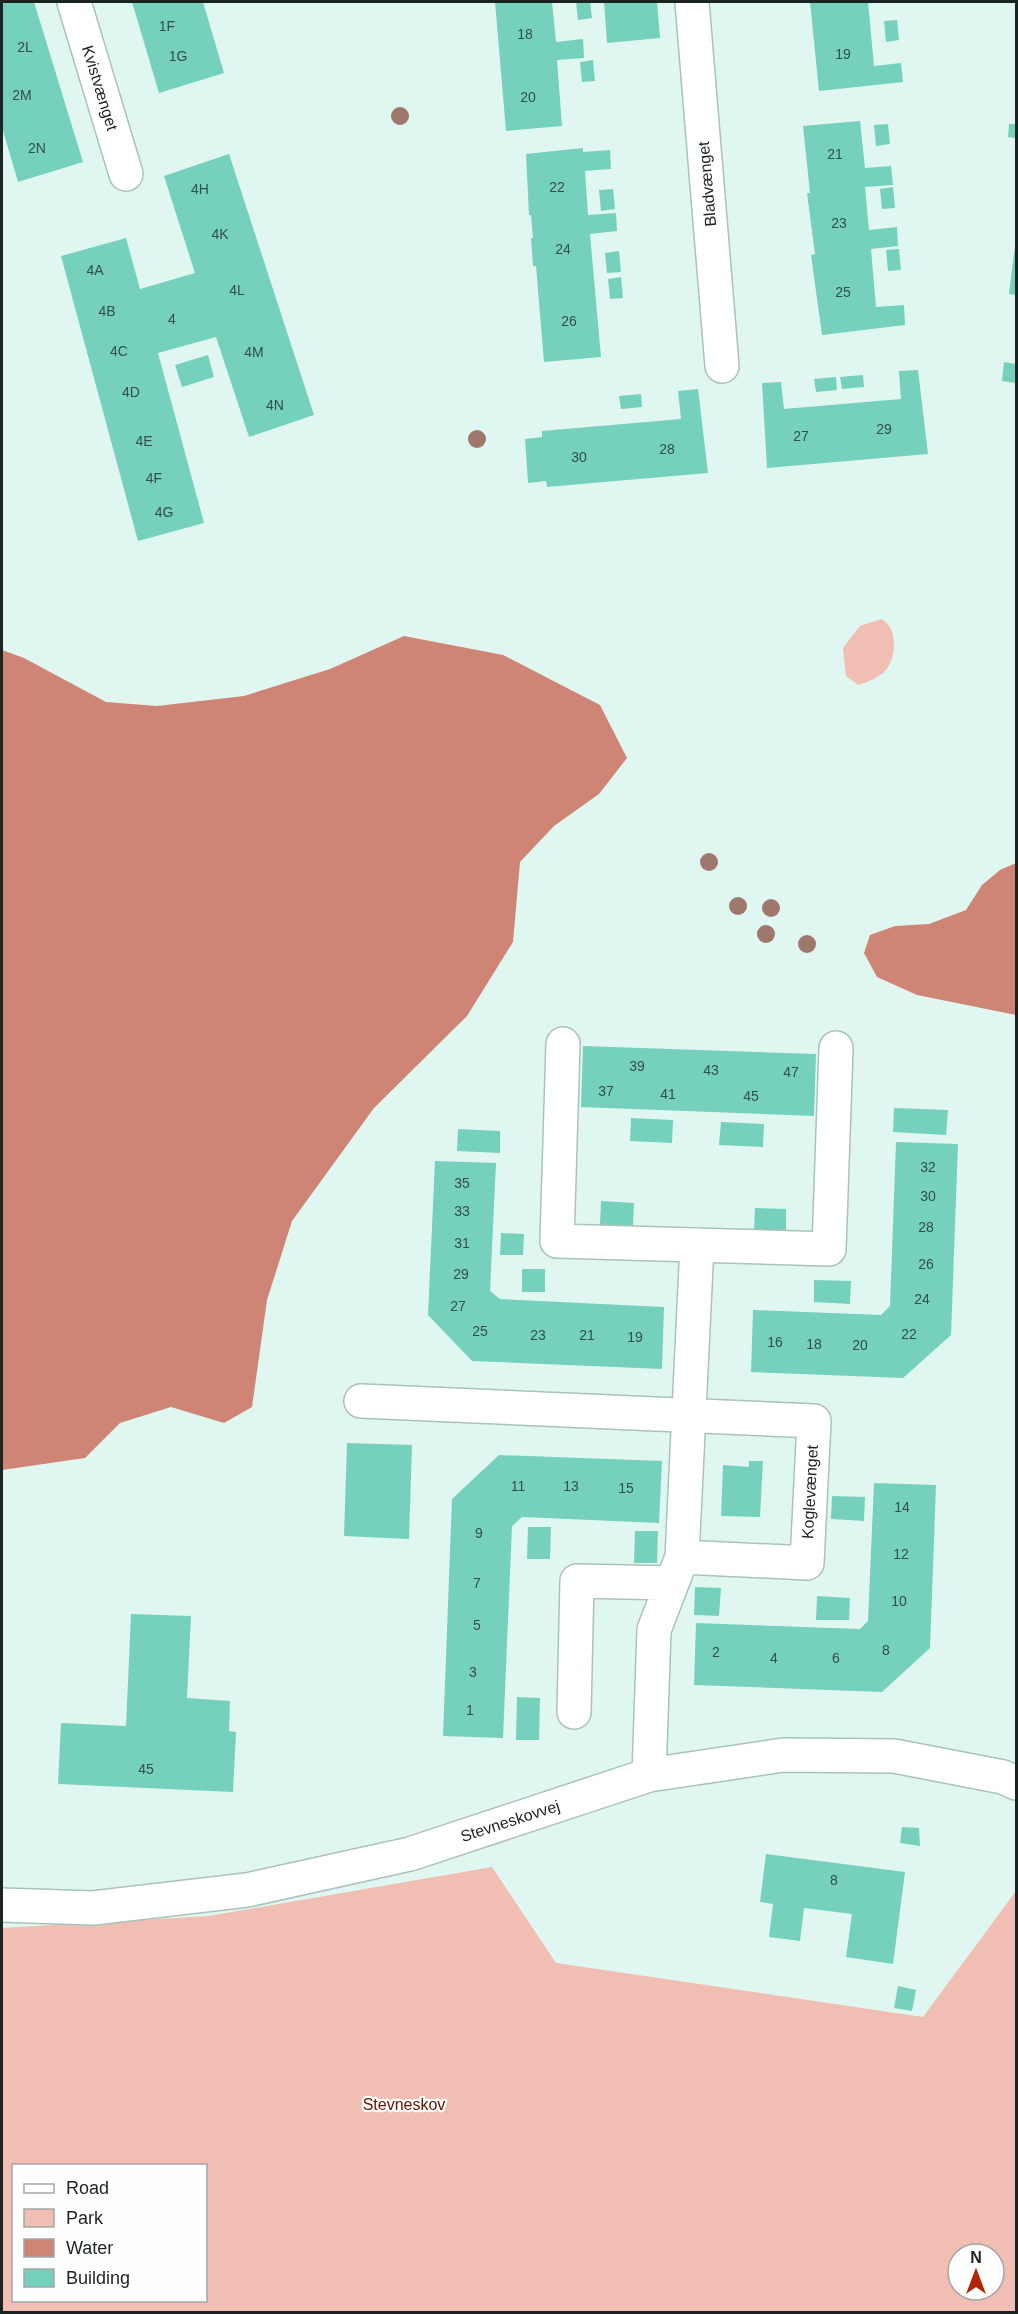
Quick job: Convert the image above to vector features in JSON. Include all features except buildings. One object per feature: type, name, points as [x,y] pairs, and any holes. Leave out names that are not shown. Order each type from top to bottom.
[{"type":"street","name":"Kvistvænget","points":[[74,2],[126,174]]},
{"type":"street","name":"Bladvænget","points":[[692,2],[722,366]]},
{"type":"street","points":[[563,1044],[557,1241],[829,1249],[836,1048]]},
{"type":"street","points":[[649,1775],[654,1630],[677,1570],[689,1415],[697,1245]]},
{"type":"street","name":"Koglevænget","points":[[361,1401],[814,1421],[807,1563],[677,1570],[577,1581],[574,1712]]},
{"type":"street","name":"Stevneskovvej","points":[[2,1905],[93,1908],[247,1890],[410,1854],[649,1775],[783,1755],[894,1756],[1004,1777],[1017,1783]]},
{"type":"green space","points":[[881,619],[887,623],[893,636],[891,661],[883,673],[858,685],[846,676],[843,648],[860,626]]},
{"type":"green space","name":"Stevneskov","points":[[492,1867],[556,1963],[923,2017],[1016,1891],[1016,2312],[2,2312],[2,1928],[209,1916]]},
{"type":"water","points":[[404,636],[503,655],[600,705],[627,758],[599,794],[554,826],[520,862],[513,942],[467,1016],[374,1108],[292,1221],[267,1300],[252,1407],[224,1423],[171,1407],[120,1423],[85,1458],[2,1470],[2,650],[24,658],[106,702],[157,706],[244,696],[330,669]]},
{"type":"water","points":[[1016,863],[1016,1015],[917,995],[877,977],[864,953],[870,935],[895,926],[929,924],[966,910],[982,885],[1000,870]]}]
